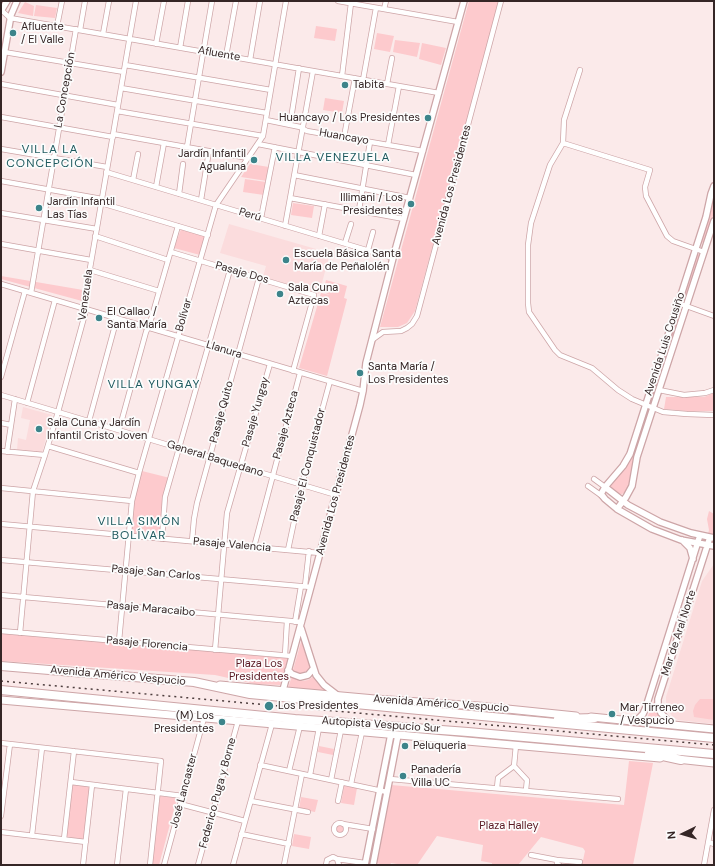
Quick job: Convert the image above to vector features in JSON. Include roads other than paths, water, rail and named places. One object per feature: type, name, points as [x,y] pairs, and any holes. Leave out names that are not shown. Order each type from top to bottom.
[{"type":"highway","name":"Avenida Américo Vespucio","points":[[1,666],[194,682]]},
{"type":"highway","name":"Autopista Vespucio Sur","points":[[194,682],[250,694],[714,738]]},
{"type":"highway","name":"Autopista Vespucio Sur","points":[[1,690],[295,719],[468,732],[714,754]]},
{"type":"highway","points":[[1,696],[56,695]]},
{"type":"highway","points":[[525,721],[595,718]]},
{"type":"highway","points":[[621,746],[681,760]]},
{"type":"main road","name":"Avenida Américo Vespucio","points":[[194,682],[478,706],[672,726],[714,728]]},
{"type":"main road","points":[[1,700],[714,763]]},
{"type":"street","points":[[7,1],[1,11],[10,18]]},
{"type":"street","points":[[1,72],[10,18],[17,1]]},
{"type":"street","name":"La Concepción","points":[[31,292],[64,95],[85,1]]},
{"type":"street","points":[[103,34],[109,1]]},
{"type":"street","name":"Venezuela","points":[[20,633],[33,491],[58,412],[85,314],[84,303],[91,260],[136,1]]},
{"type":"street","points":[[156,44],[164,1]]},
{"type":"street","points":[[180,48],[188,1]]},
{"type":"street","points":[[187,147],[212,1]]},
{"type":"street","points":[[226,56],[236,1]]},
{"type":"street","points":[[250,60],[260,1]]},
{"type":"street","name":"Bolívar","points":[[119,641],[128,536],[132,501],[138,473],[216,205],[263,136],[286,1]]},
{"type":"street","points":[[338,1],[458,22]]},
{"type":"street","points":[[384,9],[386,1]]},
{"type":"street","name":"Avenida Los Presidentes","points":[[283,690],[292,656],[306,586],[320,553],[336,495],[363,391],[365,367],[464,1]]},
{"type":"street","name":"Avenida Los Presidentes","points":[[372,340],[383,332],[407,328],[412,324],[417,316],[501,1]]},
{"type":"street","points":[[57,26],[60,2]]},
{"type":"street","points":[[342,76],[354,3]]},
{"type":"street","points":[[363,80],[376,8]]},
{"type":"street","name":"Afluente","points":[[10,18],[439,93]]},
{"type":"street","points":[[4,52],[124,72]]},
{"type":"street","points":[[387,84],[392,58]]},
{"type":"street","points":[[125,65],[271,90]]},
{"type":"street","points":[[290,125],[299,68]]},
{"type":"street","points":[[580,70],[564,120],[563,143],[550,165],[532,223],[528,245],[528,309],[531,317],[557,352],[564,357],[592,368],[626,396],[663,412],[714,415]]},
{"type":"street","points":[[285,226],[313,71]]},
{"type":"street","points":[[344,137],[356,78]]},
{"type":"street","points":[[1,84],[118,105]]},
{"type":"street","points":[[388,145],[399,86]]},
{"type":"street","points":[[121,88],[267,113]]},
{"type":"street","points":[[117,111],[263,136]]},
{"type":"street","points":[[1,117],[248,158]]},
{"type":"street","name":"Huancayo","points":[[266,120],[300,127],[302,129],[423,151]]},
{"type":"street","points":[[359,210],[370,142]]},
{"type":"street","points":[[156,187],[164,143]]},
{"type":"street","points":[[563,143],[650,170],[645,187],[646,196],[667,236],[673,241],[704,252]]},
{"type":"street","points":[[258,144],[416,175]]},
{"type":"street","points":[[261,218],[275,147]]},
{"type":"street","name":"Perú","points":[[1,149],[54,158],[107,170],[133,180],[394,258]]},
{"type":"street","points":[[201,200],[209,151]]},
{"type":"street","points":[[133,180],[138,154]]},
{"type":"street","points":[[179,194],[183,164]]},
{"type":"street","points":[[294,175],[410,198]]},
{"type":"street","points":[[1,181],[48,189],[101,201],[208,235]]},
{"type":"street","name":"Avenida Luis Cousiño","points":[[602,495],[605,487],[626,462],[638,429],[709,210],[711,194],[714,186]]},
{"type":"street","points":[[290,198],[404,219]]},
{"type":"street","points":[[319,236],[325,204]]},
{"type":"street","points":[[1,213],[97,229]]},
{"type":"street","name":"Avenida Luis Cousiño","points":[[617,509],[624,501],[632,486],[636,462],[714,221]]},
{"type":"street","points":[[345,244],[350,224]]},
{"type":"street","points":[[118,430],[178,226]]},
{"type":"street","points":[[368,250],[373,232]]},
{"type":"street","points":[[95,236],[168,260]]},
{"type":"street","points":[[1,244],[91,260]]},
{"type":"street","name":"Pasaje Dos","points":[[171,252],[314,294],[294,371]]},
{"type":"street","points":[[90,270],[159,291]]},
{"type":"street","points":[[162,538],[165,497],[230,270]]},
{"type":"street","name":"Pasaje Quito","points":[[192,541],[196,508],[259,278]]},
{"type":"street","name":"Llanura","points":[[1,284],[363,391]]},
{"type":"street","points":[[1,377],[25,291]]},
{"type":"street","points":[[27,403],[55,300]]},
{"type":"street","points":[[678,304],[714,316]]},
{"type":"street","points":[[89,421],[117,318]]},
{"type":"street","name":"Pasaje Yungay","points":[[215,650],[227,513],[270,364]]},
{"type":"street","name":"Pasaje Azteca","points":[[254,547],[300,373]]},
{"type":"street","name":"Pasaje El Conquistador","points":[[288,550],[302,484],[330,382]]},
{"type":"street","points":[[659,390],[684,395],[705,393],[714,390]]},
{"type":"street","name":"General Baquedano","points":[[1,395],[336,495]]},
{"type":"street","points":[[7,452],[15,399]]},
{"type":"street","points":[[1,423],[11,425]]},
{"type":"street","points":[[638,429],[646,432]]},
{"type":"street","points":[[48,446],[138,473]]},
{"type":"street","points":[[1,451],[45,455]]},
{"type":"street","points":[[594,479],[624,501],[660,522],[700,535],[712,537]]},
{"type":"street","points":[[588,486],[602,495],[617,509],[652,529],[681,540],[714,546]]},
{"type":"street","points":[[1,488],[132,501]]},
{"type":"street","name":"Pasaje Valencia","points":[[1,524],[320,553]]},
{"type":"street","name":"Mar de Aral Norte","points":[[635,722],[644,711],[693,562],[700,535]]},
{"type":"street","name":"Mar de Aral Norte","points":[[672,726],[663,717],[659,710],[658,699],[707,545],[712,537]]},
{"type":"street","points":[[681,540],[690,548],[693,562]]},
{"type":"street","points":[[309,552],[306,586],[299,623],[313,669],[318,679],[337,695]]},
{"type":"street","name":"Pasaje San Carlos","points":[[1,560],[306,586]]},
{"type":"street","name":"Pasaje Maracaibo","points":[[1,596],[299,623]]},
{"type":"street","points":[[285,656],[287,621]]},
{"type":"street","points":[[671,630],[677,630],[679,632]]},
{"type":"street","name":"Pasaje Florencia","points":[[1,631],[292,656]]},
{"type":"street","points":[[288,670],[294,676],[302,677],[308,675],[313,669]]},
{"type":"street","points":[[653,684],[657,688],[661,688]]},
{"type":"street","name":"José Lancaster","points":[[164,865],[204,718]]},
{"type":"street","name":"Federico Puga y Borne","points":[[198,865],[238,720]]},
{"type":"street","points":[[233,865],[272,724]]},
{"type":"street","points":[[290,771],[300,726]]},
{"type":"street","points":[[310,776],[319,728]]},
{"type":"street","points":[[330,780],[341,730]]},
{"type":"street","points":[[351,784],[362,732]]},
{"type":"street","points":[[326,865],[329,858],[333,857],[365,864],[373,829],[390,734]]},
{"type":"street","points":[[374,865],[398,735]]},
{"type":"street","points":[[1,743],[74,751],[64,839]]},
{"type":"street","points":[[1,816],[4,775],[10,744]]},
{"type":"street","points":[[497,788],[498,778],[514,766],[516,745]]},
{"type":"street","points":[[32,835],[42,748]]},
{"type":"street","name":"José Lancaster","points":[[74,751],[162,761],[150,865]]},
{"type":"street","points":[[260,765],[387,792]]},
{"type":"street","points":[[514,766],[527,780],[526,790]]},
{"type":"street","points":[[284,865],[302,774]]},
{"type":"street","points":[[390,779],[618,799]]},
{"type":"street","points":[[71,782],[182,796]]},
{"type":"street","points":[[338,801],[342,782]]},
{"type":"street","points":[[83,865],[92,785]]},
{"type":"street","points":[[117,865],[126,789]]},
{"type":"street","points":[[251,801],[308,812]]},
{"type":"street","points":[[180,804],[245,821]]},
{"type":"street","points":[[704,865],[714,810]]},
{"type":"street","points":[[342,824],[373,829]]},
{"type":"street","points":[[1,832],[86,842]]},
{"type":"street","points":[[242,834],[289,844]]},
{"type":"street","points":[[708,842],[714,844]]},
{"type":"street","points":[[531,855],[557,863],[580,862]]},
{"type":"street","points":[[337,859],[339,865]]},
{"type":"railway","points":[[1,681],[714,745]]},
{"type":"place","name":"Afluente / El Valle","points":[[13,33]]},
{"type":"place","name":"Tabita","points":[[345,85]]},
{"type":"place","name":"Huancayo / Los Presidentes","points":[[428,118]]},
{"type":"place","name":"Jardín Infantil Agualuna","points":[[254,160]]},
{"type":"place","name":"Illimani / Los Presidentes","points":[[411,204]]},
{"type":"place","name":"Jardín Infantil Las Tías","points":[[39,208]]},
{"type":"place","name":"Escuela Básica Santa María de Peñalolén","points":[[286,260]]},
{"type":"place","name":"Sala Cuna Aztecas","points":[[280,294]]},
{"type":"place","name":"El Callao / Santa María","points":[[99,318]]},
{"type":"place","name":"Santa María / Los Presidentes","points":[[360,373]]},
{"type":"place","name":"Sala Cuna y Jardín Infantil Cristo Joven","points":[[39,429]]},
{"type":"place","name":"Los Presidentes","points":[[269,706]]},
{"type":"place","name":"Mar Tirreneo / Vespucio","points":[[612,714]]},
{"type":"place","name":"(M) Los Presidentes","points":[[222,722]]},
{"type":"place","name":"Peluqueria","points":[[405,746]]},
{"type":"place","name":"Panadería Villa UC","points":[[403,776]]},
{"type":"district","name":"VILLA LA CONCEPCIÓN","points":[[50,157]]},
{"type":"district","name":"VILLA VENEZUELA","points":[[333,158]]},
{"type":"district","name":"VILLA YUNGAY","points":[[154,385]]},
{"type":"district","name":"VILLA SIMÓN BOLÍVAR","points":[[139,529]]},
{"type":"park label","name":"Plaza Los Presidentes","points":[[259,670]]},
{"type":"park label","name":"Plaza Halley","points":[[509,826]]}]
